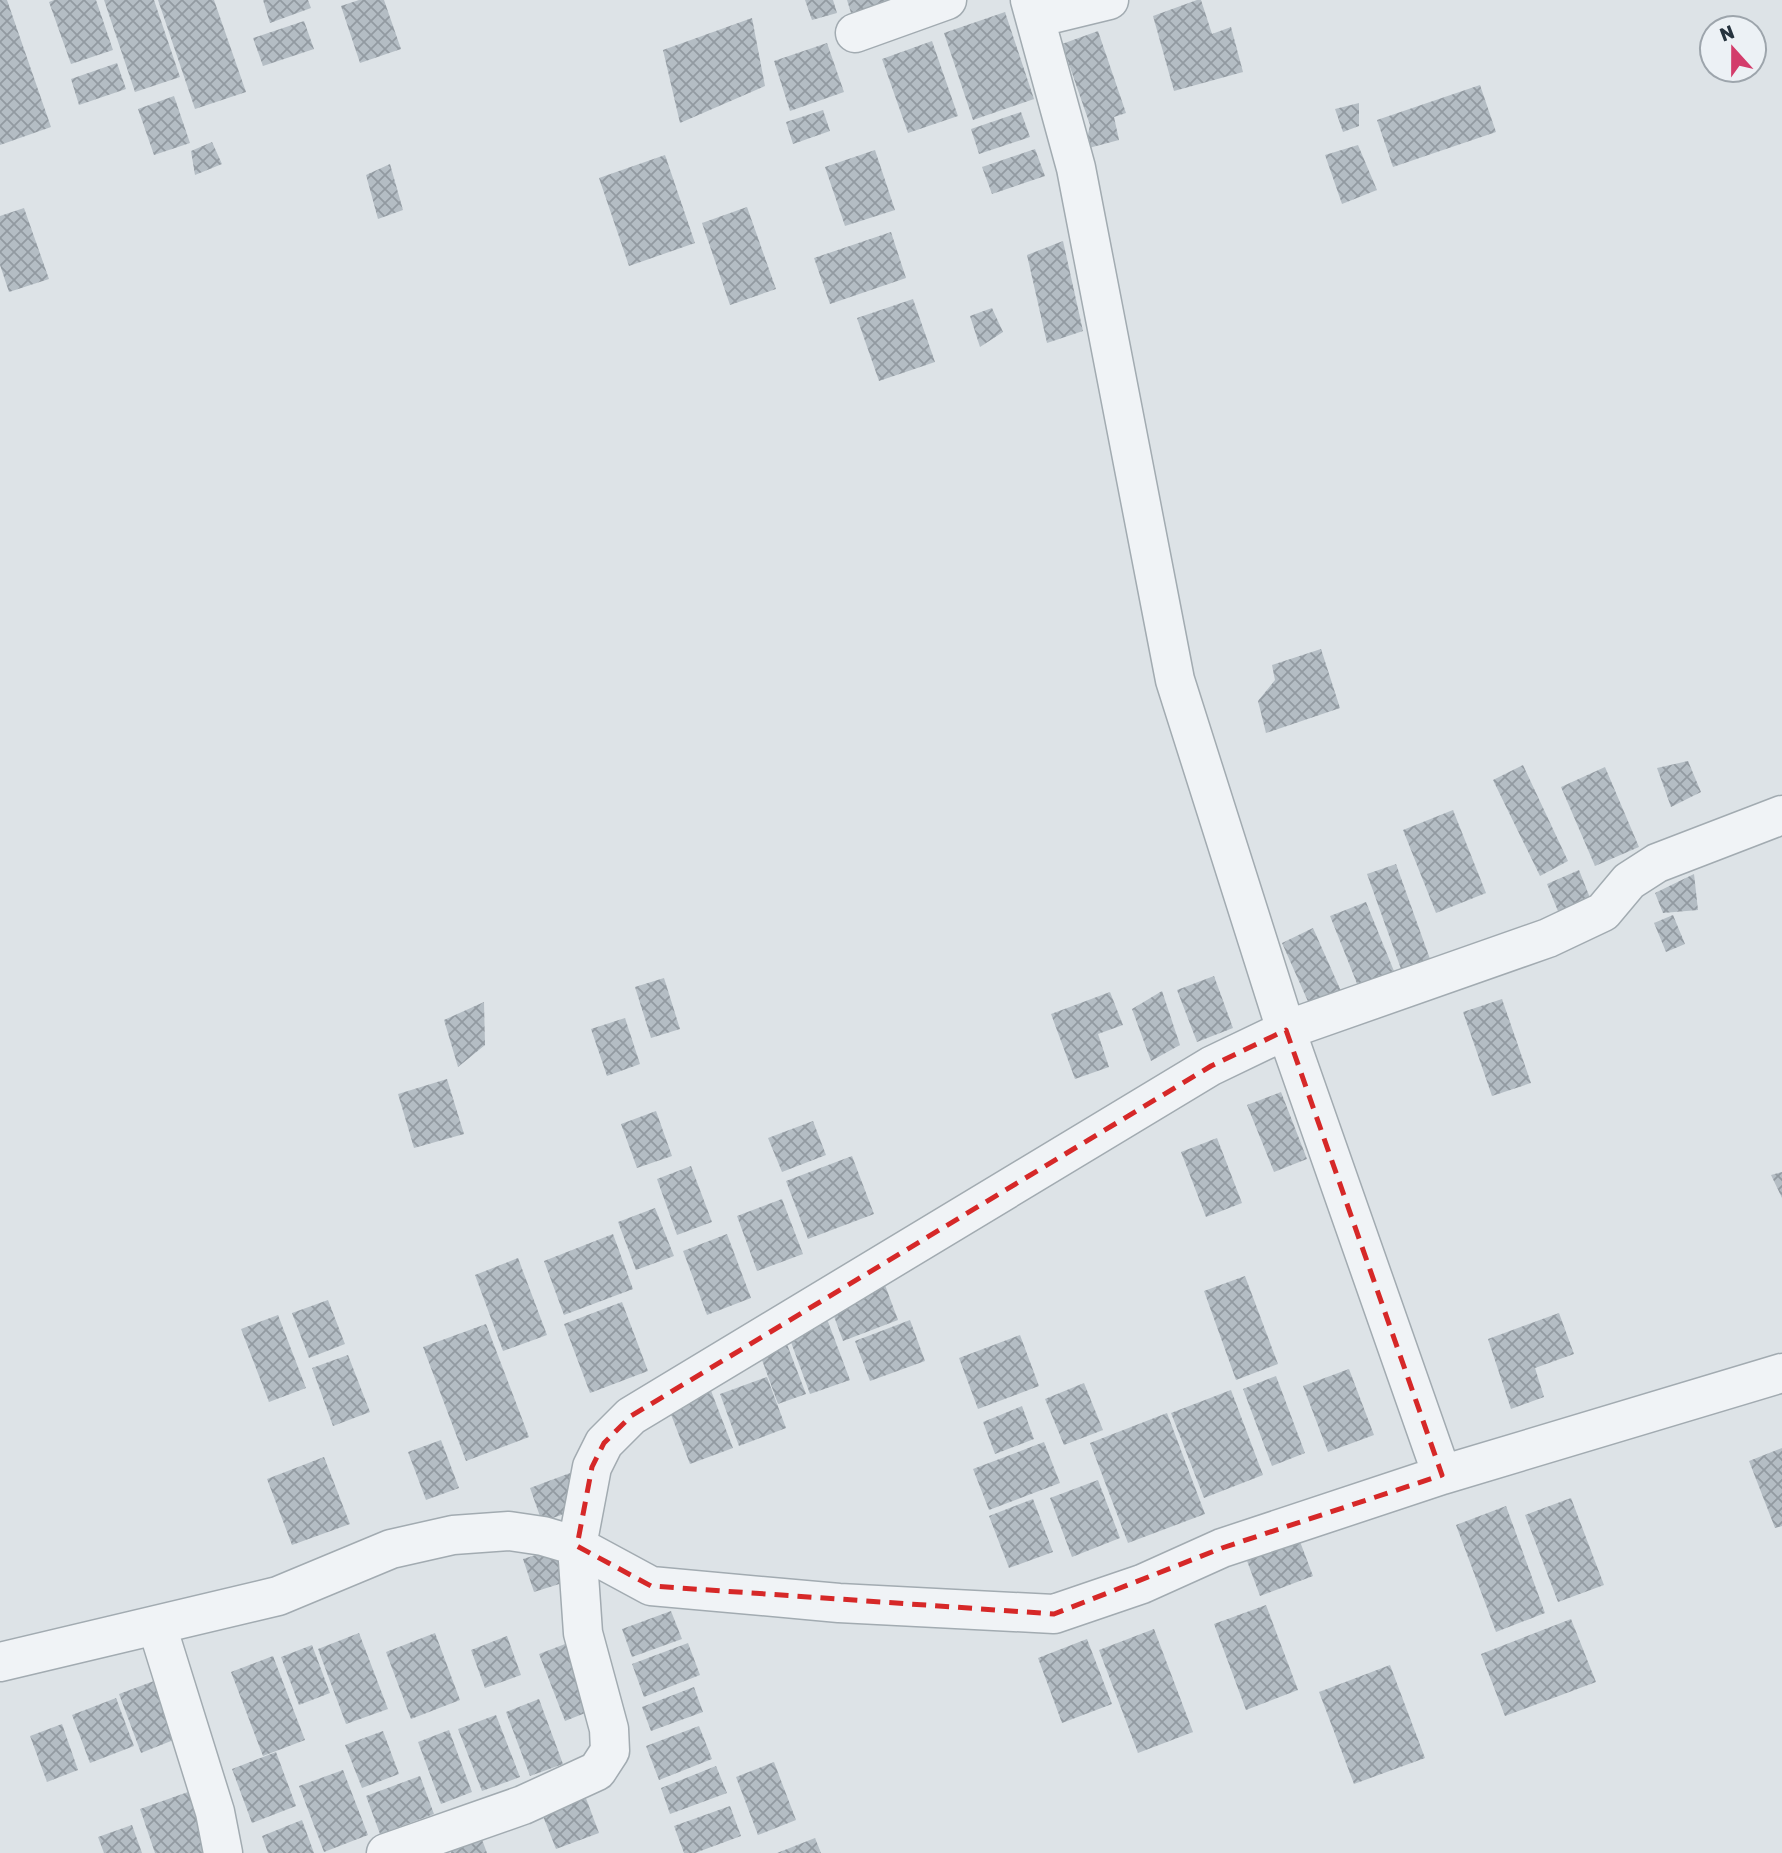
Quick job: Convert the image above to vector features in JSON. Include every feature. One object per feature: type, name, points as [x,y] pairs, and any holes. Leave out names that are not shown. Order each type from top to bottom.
[{"type":"street","points":[[855,33],[947,0]]},
{"type":"street","points":[[1109,0],[1033,9],[1076,168],[1175,680],[1286,1030],[1442,1475]]},
{"type":"street","points":[[386,1853],[523,1805],[597,1772],[610,1751],[608,1729],[583,1633],[576,1546],[588,1500],[592,1466],[604,1443],[631,1416],[1211,1066],[1286,1030],[1548,938],[1603,912],[1629,881],[1657,863],[1782,815]]},
{"type":"street","points":[[0,1662],[278,1596],[391,1549],[453,1535],[509,1531],[543,1535],[576,1546],[651,1586],[839,1603],[1054,1614],[1142,1584],[1222,1548],[1442,1475],[1782,1373]]},
{"type":"street","points":[[157,1626],[215,1812],[222,1853]]},
{"type":"highlighted area","points":[[1286,1030],[1442,1475],[1222,1548],[1054,1614],[651,1586],[577,1546],[592,1467],[604,1443],[631,1416],[1211,1066]]},
{"type":"building","points":[[0,0],[7,0],[51,127],[0,145]]},
{"type":"building","points":[[96,0],[113,50],[71,64],[49,2]]},
{"type":"building","points":[[104,0],[154,0],[180,77],[135,92]]},
{"type":"building","points":[[158,0],[214,0],[246,92],[195,109]]},
{"type":"building","points":[[263,0],[308,0],[311,8],[270,23]]},
{"type":"building","points":[[359,0],[384,0],[401,49],[360,63],[341,6]]},
{"type":"building","points":[[805,0],[833,0],[837,13],[812,20]]},
{"type":"building","points":[[847,0],[894,0],[895,2],[851,13]]},
{"type":"building","points":[[1201,0],[1212,34],[1231,27],[1243,72],[1174,91],[1153,16]]},
{"type":"building","points":[[1005,12],[1034,99],[973,120],[944,33]]},
{"type":"building","points":[[752,18],[765,86],[680,123],[663,50]]},
{"type":"building","points":[[304,21],[314,49],[263,66],[253,38]]},
{"type":"building","points":[[1098,31],[1126,113],[1114,117],[1119,140],[1085,149],[1090,125],[1062,44]]},
{"type":"building","points":[[932,41],[958,116],[908,133],[882,59]]},
{"type":"building","points":[[827,43],[844,92],[790,111],[774,61]]},
{"type":"building","points":[[117,63],[126,89],[79,105],[71,79]]},
{"type":"building","points":[[1480,85],[1496,132],[1393,167],[1377,120]]},
{"type":"building","points":[[174,96],[190,143],[154,155],[138,109]]},
{"type":"building","points":[[1359,103],[1359,126],[1343,132],[1335,109]]},
{"type":"building","points":[[823,110],[830,131],[793,144],[786,122]]},
{"type":"building","points":[[1021,112],[1030,137],[979,154],[971,129]]},
{"type":"building","points":[[212,142],[222,164],[195,175],[191,151]]},
{"type":"building","points":[[1358,145],[1377,190],[1342,204],[1325,155]]},
{"type":"building","points":[[1035,149],[1045,176],[992,194],[982,167]]},
{"type":"building","points":[[875,150],[895,210],[845,226],[825,167]]},
{"type":"building","points":[[665,155],[695,243],[629,266],[599,178]]},
{"type":"building","points":[[390,164],[403,210],[378,219],[366,175]]},
{"type":"building","points":[[747,207],[776,289],[730,305],[702,223]]},
{"type":"building","points":[[24,208],[49,279],[9,292],[0,265],[0,216]]},
{"type":"building","points":[[891,232],[906,278],[830,304],[814,258]]},
{"type":"building","points":[[1063,241],[1083,331],[1047,343],[1027,255]]},
{"type":"building","points":[[913,299],[935,362],[879,381],[857,318]]},
{"type":"building","points":[[992,308],[1003,332],[980,347],[970,316]]},
{"type":"building","points":[[1321,649],[1340,708],[1266,733],[1258,701],[1275,680],[1272,665]]},
{"type":"building","points":[[1688,761],[1701,792],[1671,807],[1657,768]]},
{"type":"building","points":[[1523,765],[1568,861],[1540,876],[1493,780]]},
{"type":"building","points":[[1605,767],[1639,847],[1595,866],[1561,787]]},
{"type":"building","points":[[1453,810],[1486,893],[1436,913],[1403,830]]},
{"type":"building","points":[[1396,864],[1430,959],[1401,969],[1367,874]]},
{"type":"building","points":[[1579,870],[1596,913],[1564,926],[1547,884]]},
{"type":"building","points":[[1694,874],[1698,910],[1663,913],[1655,893]]},
{"type":"building","points":[[1366,902],[1398,981],[1362,996],[1330,916]]},
{"type":"building","points":[[1673,915],[1685,944],[1666,952],[1654,923]]},
{"type":"building","points":[[1313,928],[1345,1000],[1314,1015],[1282,943]]},
{"type":"building","points":[[1214,976],[1233,1028],[1197,1042],[1177,990]]},
{"type":"building","points":[[664,978],[680,1029],[651,1038],[635,987]]},
{"type":"building","points":[[1162,991],[1180,1045],[1151,1061],[1132,1009]]},
{"type":"building","points":[[1110,992],[1123,1025],[1098,1034],[1109,1067],[1075,1079],[1051,1014]]},
{"type":"building","points":[[1502,999],[1531,1083],[1492,1096],[1463,1012]]},
{"type":"building","points":[[484,1002],[485,1045],[458,1067],[444,1020]]},
{"type":"building","points":[[625,1018],[640,1064],[607,1076],[591,1029]]},
{"type":"building","points":[[447,1079],[464,1134],[414,1148],[398,1094]]},
{"type":"building","points":[[1281,1092],[1307,1159],[1274,1172],[1247,1105]]},
{"type":"building","points":[[656,1111],[672,1156],[637,1168],[621,1124]]},
{"type":"building","points":[[813,1121],[826,1155],[782,1172],[768,1138]]},
{"type":"building","points":[[1217,1138],[1242,1203],[1206,1217],[1181,1152]]},
{"type":"building","points":[[852,1156],[874,1214],[808,1239],[786,1181]]},
{"type":"building","points":[[691,1166],[712,1222],[677,1235],[657,1179]]},
{"type":"building","points":[[1782,1172],[1782,1198],[1771,1175]]},
{"type":"building","points":[[782,1199],[803,1254],[757,1271],[737,1216]]},
{"type":"building","points":[[655,1208],[674,1256],[636,1270],[618,1222]]},
{"type":"building","points":[[613,1234],[633,1289],[564,1315],[544,1261]]},
{"type":"building","points":[[727,1234],[751,1298],[707,1315],[683,1251]]},
{"type":"building","points":[[518,1258],[547,1335],[503,1351],[475,1275]]},
{"type":"building","points":[[1245,1276],[1278,1364],[1236,1380],[1204,1291]]},
{"type":"building","points":[[882,1277],[898,1320],[843,1341],[827,1297]]},
{"type":"building","points":[[328,1300],[345,1344],[309,1358],[292,1313]]},
{"type":"building","points":[[622,1302],[648,1371],[590,1393],[564,1324]]},
{"type":"building","points":[[1559,1313],[1574,1354],[1535,1368],[1544,1397],[1511,1409],[1488,1339]]},
{"type":"building","points":[[278,1315],[306,1388],[269,1402],[241,1329]]},
{"type":"building","points":[[827,1319],[850,1380],[810,1394],[788,1334]]},
{"type":"building","points":[[910,1320],[925,1361],[870,1381],[855,1341]]},
{"type":"building","points":[[486,1324],[529,1437],[466,1461],[423,1347]]},
{"type":"building","points":[[1020,1335],[1039,1386],[978,1409],[959,1358]]},
{"type":"building","points":[[785,1339],[806,1394],[778,1404],[758,1349]]},
{"type":"building","points":[[348,1355],[370,1412],[333,1426],[312,1368]]},
{"type":"building","points":[[1349,1369],[1374,1435],[1328,1452],[1303,1386]]},
{"type":"building","points":[[1276,1376],[1305,1453],[1272,1466],[1243,1389]]},
{"type":"building","points":[[767,1377],[786,1428],[739,1446],[720,1394]]},
{"type":"building","points":[[1084,1383],[1103,1430],[1064,1445],[1045,1399]]},
{"type":"building","points":[[710,1388],[733,1448],[690,1464],[667,1404]]},
{"type":"building","points":[[1231,1390],[1263,1475],[1204,1498],[1171,1413]]},
{"type":"building","points":[[1022,1406],[1034,1439],[995,1454],[983,1422]]},
{"type":"building","points":[[1167,1413],[1205,1514],[1128,1543],[1090,1443]]},
{"type":"building","points":[[441,1440],[459,1488],[426,1500],[408,1452]]},
{"type":"building","points":[[1044,1442],[1060,1483],[989,1510],[973,1469]]},
{"type":"building","points":[[1782,1448],[1782,1526],[1775,1528],[1749,1461]]},
{"type":"building","points":[[324,1457],[350,1524],[292,1545],[267,1479]]},
{"type":"building","points":[[570,1473],[583,1507],[542,1522],[530,1488]]},
{"type":"building","points":[[1098,1480],[1120,1538],[1072,1557],[1050,1498]]},
{"type":"building","points":[[1571,1498],[1604,1585],[1558,1602],[1525,1515]]},
{"type":"building","points":[[1033,1499],[1053,1552],[1009,1568],[989,1516]]},
{"type":"building","points":[[1506,1506],[1545,1613],[1496,1632],[1456,1525]]},
{"type":"building","points":[[1296,1531],[1313,1576],[1260,1596],[1243,1550]]},
{"type":"building","points":[[564,1546],[575,1579],[534,1592],[523,1559]]},
{"type":"building","points":[[1266,1605],[1298,1690],[1246,1710],[1214,1624]]},
{"type":"building","points":[[671,1611],[682,1639],[632,1657],[622,1629]]},
{"type":"building","points":[[1571,1619],[1596,1682],[1505,1716],[1481,1654]]},
{"type":"building","points":[[1154,1629],[1193,1732],[1138,1753],[1099,1650]]},
{"type":"building","points":[[359,1633],[388,1709],[346,1724],[318,1649]]},
{"type":"building","points":[[435,1633],[460,1700],[411,1719],[386,1652]]},
{"type":"building","points":[[507,1636],[521,1675],[485,1688],[471,1650]]},
{"type":"building","points":[[1087,1639],[1112,1704],[1062,1723],[1038,1658]]},
{"type":"building","points":[[573,1641],[598,1708],[565,1721],[539,1654]]},
{"type":"building","points":[[688,1643],[700,1675],[644,1697],[632,1664]]},
{"type":"building","points":[[312,1645],[330,1693],[299,1705],[281,1657]]},
{"type":"building","points":[[273,1656],[305,1740],[263,1756],[231,1672]]},
{"type":"building","points":[[1390,1665],[1425,1758],[1354,1784],[1319,1692]]},
{"type":"building","points":[[154,1681],[176,1739],[141,1753],[119,1694]]},
{"type":"building","points":[[694,1687],[703,1712],[651,1731],[642,1707]]},
{"type":"building","points":[[116,1698],[134,1746],[90,1763],[72,1715]]},
{"type":"building","points":[[539,1699],[563,1764],[530,1776],[506,1712]]},
{"type":"building","points":[[496,1715],[520,1777],[482,1791],[458,1729]]},
{"type":"building","points":[[62,1724],[78,1770],[47,1782],[30,1736]]},
{"type":"building","points":[[699,1726],[712,1759],[659,1780],[646,1746]]},
{"type":"building","points":[[449,1730],[472,1792],[441,1804],[418,1742]]},
{"type":"building","points":[[383,1731],[399,1774],[362,1788],[345,1745]]},
{"type":"building","points":[[276,1752],[296,1806],[252,1823],[232,1769]]},
{"type":"building","points":[[774,1762],[796,1820],[758,1835],[736,1777]]},
{"type":"building","points":[[716,1766],[727,1793],[670,1814],[661,1788]]},
{"type":"building","points":[[343,1770],[368,1835],[324,1852],[299,1786]]},
{"type":"building","points":[[420,1776],[434,1814],[380,1834],[366,1796]]},
{"type":"building","points":[[581,1785],[599,1833],[556,1849],[537,1801]]},
{"type":"building","points":[[188,1792],[210,1853],[155,1853],[140,1809]]},
{"type":"building","points":[[730,1806],[741,1836],[695,1853],[684,1853],[674,1826]]},
{"type":"building","points":[[302,1820],[314,1853],[268,1853],[262,1836]]},
{"type":"building","points":[[132,1825],[142,1853],[104,1853],[98,1837]]},
{"type":"building","points":[[478,1829],[487,1853],[451,1853],[446,1841]]},
{"type":"building","points":[[815,1838],[821,1853],[777,1853]]}]
